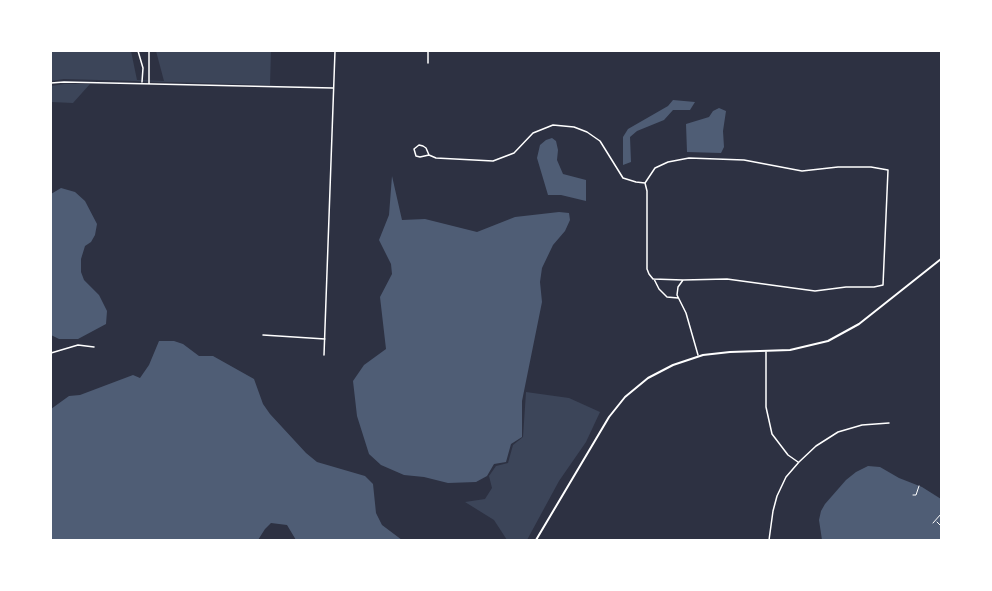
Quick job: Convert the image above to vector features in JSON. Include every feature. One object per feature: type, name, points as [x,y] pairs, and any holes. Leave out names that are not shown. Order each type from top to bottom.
[{"type":"street","points":[[138,51],[143,68],[142,84]]},
{"type":"street","points":[[149,51],[149,84]]},
{"type":"street","points":[[324,355],[335,51]]},
{"type":"street","points":[[428,51],[428,63]]},
{"type":"street","points":[[51,83],[334,88]]},
{"type":"street","points":[[429,155],[423,146],[419,145],[414,149],[416,156],[420,157],[429,155],[436,158],[493,161],[514,153],[533,133],[552,125],[574,127],[600,141],[623,178],[645,183]]},
{"type":"street","points":[[653,279],[727,279],[815,291],[846,286],[883,285],[888,170],[871,167],[838,167],[802,171],[744,160],[689,158],[668,162],[655,168],[645,183],[647,191],[646,264],[649,274],[659,290],[667,297],[678,298]]},
{"type":"street","points":[[536,540],[599,432],[620,403],[636,387],[656,373],[698,356],[719,352],[808,347],[848,331],[941,259]]},
{"type":"street","points":[[683,280],[677,290],[678,298],[688,318],[698,356]]},
{"type":"street","points":[[263,335],[325,339]]},
{"type":"street","points":[[51,353],[78,345],[94,347]]},
{"type":"street","points":[[766,351],[766,407],[772,434],[788,454],[799,462]]},
{"type":"street","points":[[769,540],[777,496],[786,477],[799,462],[816,446],[838,432],[862,425],[889,423]]},
{"type":"path","points":[[913,495],[916,495],[919,486]]},
{"type":"path","points":[[933,523],[940,516]]},
{"type":"path","points":[[935,521],[941,526]]},
{"type":"shaded area","points":[[51,51],[131,51],[137,80],[164,81],[156,51],[271,51],[270,85],[64,79],[51,81]]},
{"type":"shaded area","points":[[90,84],[73,103],[51,102],[51,86]]},
{"type":"shaded area","points":[[673,100],[695,102],[690,110],[673,110],[664,120],[637,131],[630,137],[631,162],[623,165],[623,137],[628,129],[668,106]]},
{"type":"shaded area","points":[[719,108],[726,111],[723,131],[724,147],[721,153],[687,152],[686,124],[709,117]]},
{"type":"shaded area","points":[[552,138],[556,141],[557,160],[563,174],[586,180],[586,201],[561,195],[548,195],[537,158],[540,145]]},
{"type":"shaded area","points":[[392,176],[402,220],[425,219],[477,232],[515,217],[569,213],[570,220],[565,231],[553,245],[542,268],[540,282],[542,302],[522,401],[522,437],[511,444],[506,462],[494,464],[487,476],[476,482],[448,483],[404,475],[381,465],[369,454],[357,416],[353,381],[364,365],[386,349],[380,297],[392,274],[391,264],[379,240],[389,215]]},
{"type":"shaded area","points":[[61,188],[75,192],[85,201],[97,224],[95,235],[85,246],[81,259],[81,272],[84,280],[99,295],[107,311],[106,324],[78,339],[59,339],[51,335],[51,194]]},
{"type":"shaded area","points":[[159,341],[174,341],[183,344],[199,356],[213,356],[254,379],[263,404],[270,414],[306,453],[317,462],[365,476],[373,484],[376,513],[382,525],[402,540],[296,540],[287,525],[271,523],[258,540],[51,540],[51,409],[69,396],[80,395],[133,375],[140,378],[149,365]]},
{"type":"shaded area","points":[[526,392],[569,398],[600,412],[586,442],[559,481],[527,540],[507,540],[494,520],[465,502],[485,499],[492,488],[489,476],[496,466],[508,463],[513,445],[523,437]]},
{"type":"shaded area","points":[[868,466],[880,467],[922,487],[941,499],[941,540],[822,540],[819,520],[825,504],[846,480]]}]
